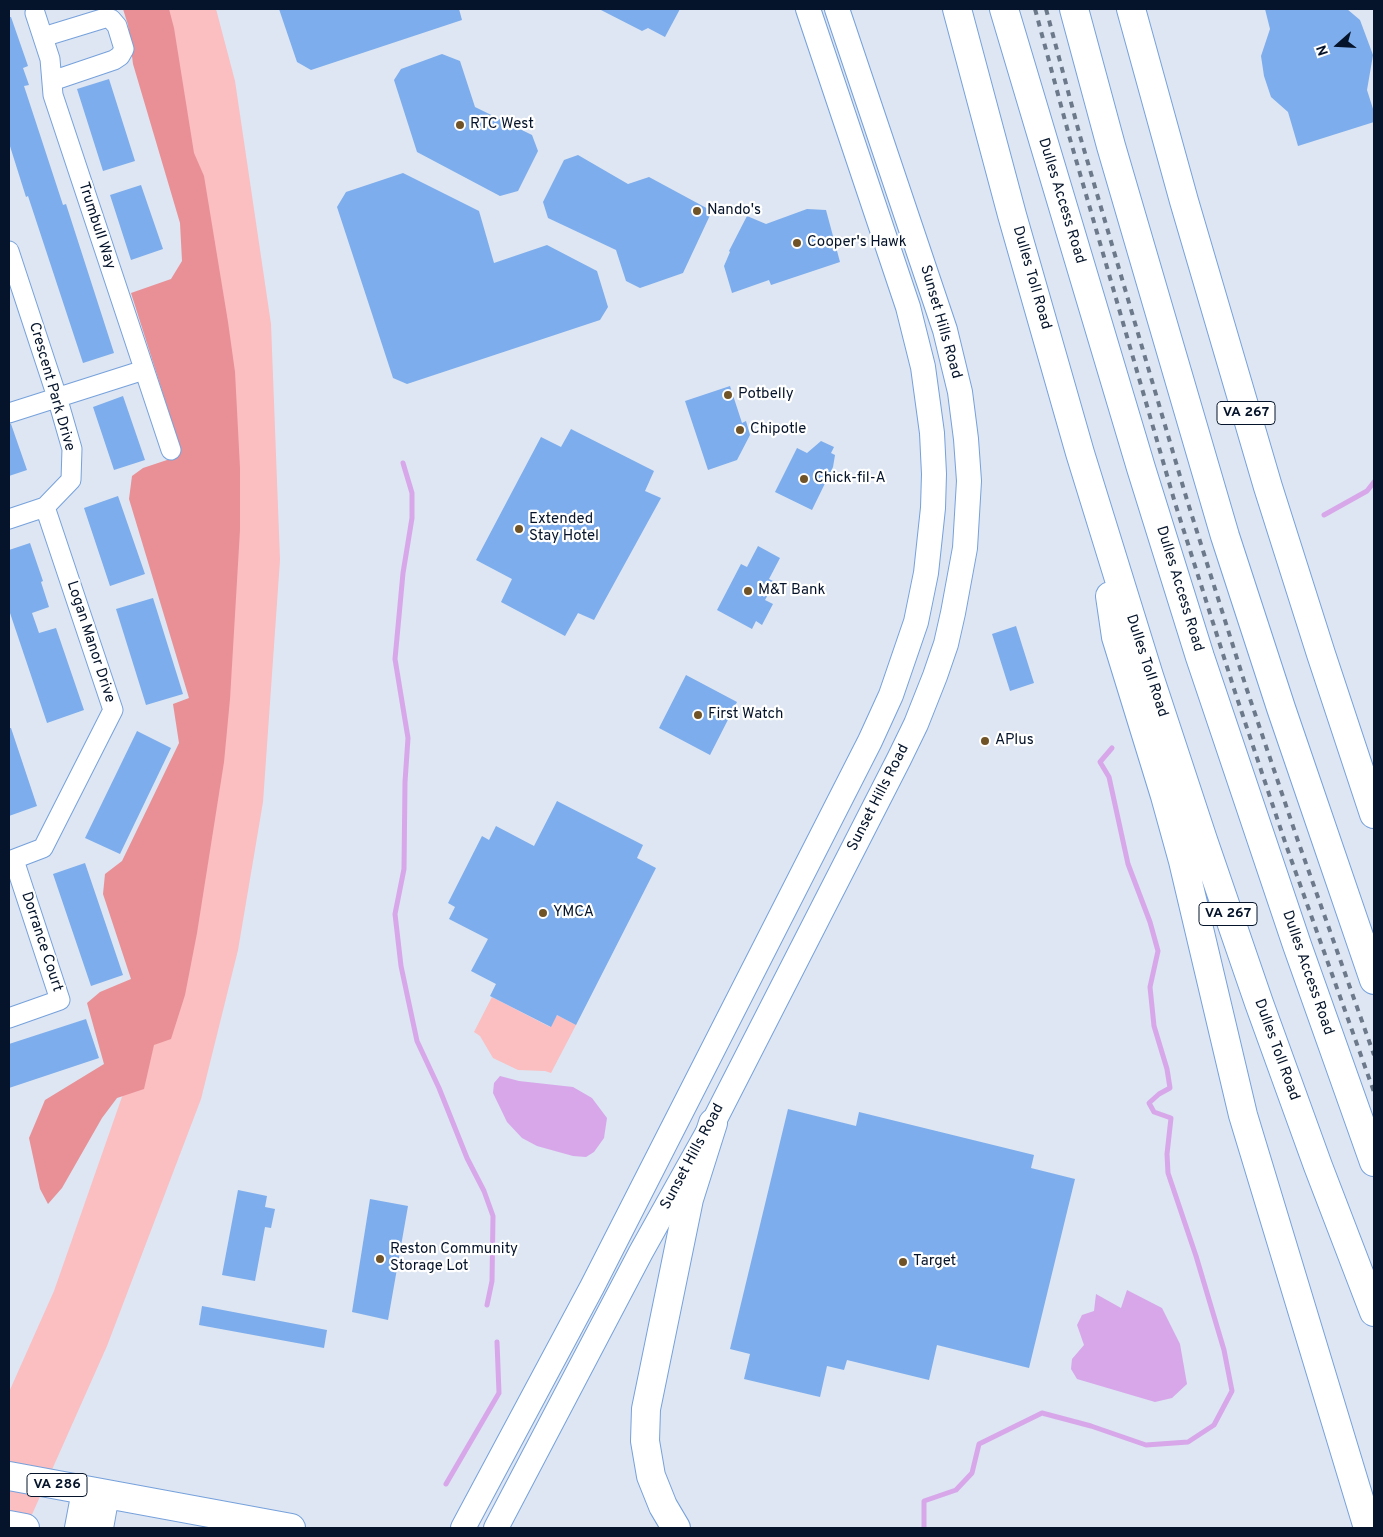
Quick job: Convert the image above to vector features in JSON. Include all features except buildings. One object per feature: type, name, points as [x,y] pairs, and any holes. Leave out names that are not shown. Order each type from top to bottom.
[{"type":"highway","name":"Dulles Toll Road","points":[[957,9],[1012,215],[1098,511],[1172,749],[1288,1085],[1374,1312]]},
{"type":"highway","name":"Dulles Access Road","points":[[1004,9],[1141,468],[1200,657],[1297,945],[1374,1162]]},
{"type":"highway","points":[[1074,9],[1111,146],[1225,536],[1280,708],[1374,980]]},
{"type":"highway","name":"VA 267","points":[[1131,9],[1184,201],[1262,468],[1374,814]]},
{"type":"highway","points":[[1098,511],[1116,638],[1174,828],[1243,1114],[1368,1528]]},
{"type":"highway","points":[[676,1528],[662,1506],[651,1476],[645,1441],[646,1408],[689,1199],[713,1122]]},
{"type":"highway","name":"VA 286","points":[[9,1476],[291,1528]]},
{"type":"highway","points":[[79,1528],[96,1492]]},
{"type":"highway","points":[[96,1492],[99,1528]]},
{"type":"highway","points":[[9,1525],[25,1528]]},
{"type":"main road","name":"Sunset Hills Road","points":[[463,1528],[592,1288],[870,741],[891,695],[916,622],[926,573],[933,508],[934,474],[932,433],[923,367],[905,298],[808,9]]},
{"type":"main road","name":"Sunset Hills Road","points":[[496,1528],[641,1252],[713,1122],[895,768],[916,724],[946,644],[953,613],[965,548],[968,482],[966,439],[960,392],[932,289],[837,9]]},
{"type":"street","name":"Trumbull Way","points":[[35,13],[50,59],[52,95],[171,450]]},
{"type":"street","points":[[43,37],[96,19],[105,18],[111,19],[117,26],[124,49],[120,56],[114,60],[52,81]]},
{"type":"street","name":"Crescent Park Drive","points":[[9,251],[72,449],[70,480],[45,507],[9,519]]},
{"type":"street","points":[[9,413],[144,370]]},
{"type":"street","name":"Logan Manor Drive","points":[[11,861],[43,848],[113,710],[45,507]]},
{"type":"street","name":"Dorrance Court","points":[[9,1018],[60,1000],[11,861]]},
{"type":"shaded area","points":[[123,9],[169,9],[174,28],[194,153],[204,176],[228,322],[235,372],[240,468],[240,530],[230,699],[224,762],[197,933],[185,995],[171,1039],[154,1045],[144,1089],[117,1098],[102,1118],[62,1188],[48,1204],[40,1189],[29,1138],[45,1100],[104,1064],[87,1003],[100,992],[131,979],[103,894],[105,874],[122,861],[179,743],[173,704],[189,698],[129,499],[132,476],[143,468],[179,456],[178,441],[131,293],[171,279],[182,261],[180,223],[133,64],[128,25]]},
{"type":"shaded area","points":[[142,9],[216,9],[235,81],[271,324],[280,560],[263,802],[238,950],[201,1099],[107,1346],[26,1528],[9,1528],[9,1392],[54,1291],[137,1054],[188,811],[192,282]]},
{"type":"shaded area","points":[[492,997],[550,1027],[557,1015],[576,1025],[551,1073],[518,1070],[493,1058],[480,1036],[474,1032]]},
{"type":"shaded area","points":[[500,1076],[519,1081],[573,1087],[592,1098],[607,1118],[604,1138],[594,1152],[586,1157],[573,1156],[537,1146],[522,1138],[507,1122],[493,1093],[494,1083]]},
{"type":"shaded area","points":[[1127,1290],[1162,1308],[1180,1344],[1187,1384],[1172,1398],[1155,1402],[1077,1379],[1071,1369],[1072,1359],[1084,1345],[1077,1325],[1082,1315],[1094,1311],[1096,1294],[1121,1308]]},
{"type":"waterway","points":[[403,463],[412,493],[412,518],[403,573],[395,659],[408,738],[405,782],[404,869],[395,914],[401,966],[417,1041],[439,1088],[467,1158],[484,1191],[493,1216],[492,1281],[487,1305]]},
{"type":"waterway","points":[[1324,515],[1367,491],[1374,482]]},
{"type":"waterway","points":[[924,1528],[924,1501],[956,1490],[972,1473],[979,1444],[1042,1413],[1091,1426],[1146,1445],[1188,1442],[1214,1425],[1232,1391],[1224,1350],[1196,1256],[1168,1173],[1167,1154],[1171,1118],[1154,1112],[1149,1103],[1159,1094],[1170,1088],[1167,1069],[1154,1026],[1150,987],[1158,951],[1150,922],[1128,864],[1109,777],[1100,762],[1112,748]]},
{"type":"waterway","points":[[446,1484],[499,1393],[497,1342]]},
{"type":"railway","points":[[1035,9],[1070,139],[1175,503],[1286,845],[1374,1092]]},
{"type":"railway","points":[[1046,9],[1080,136],[1187,500],[1246,687],[1374,1055]]},
{"type":"place","name":"RTC West","points":[[460,125]]},
{"type":"place","name":"Nando's","points":[[697,211]]},
{"type":"place","name":"Cooper's Hawk","points":[[797,243]]},
{"type":"place","name":"Potbelly","points":[[728,395]]},
{"type":"place","name":"Chipotle","points":[[740,430]]},
{"type":"place","name":"Chick-fil-A","points":[[804,479]]},
{"type":"place","name":"Extended Stay Hotel","points":[[519,529]]},
{"type":"place","name":"M&T Bank","points":[[748,591]]},
{"type":"place","name":"First Watch","points":[[698,715]]},
{"type":"place","name":"APlus","points":[[985,741]]},
{"type":"place","name":"YMCA","points":[[543,913]]},
{"type":"place","name":"Reston Community Storage Lot","points":[[380,1259]]},
{"type":"place","name":"Target","points":[[903,1262]]}]
